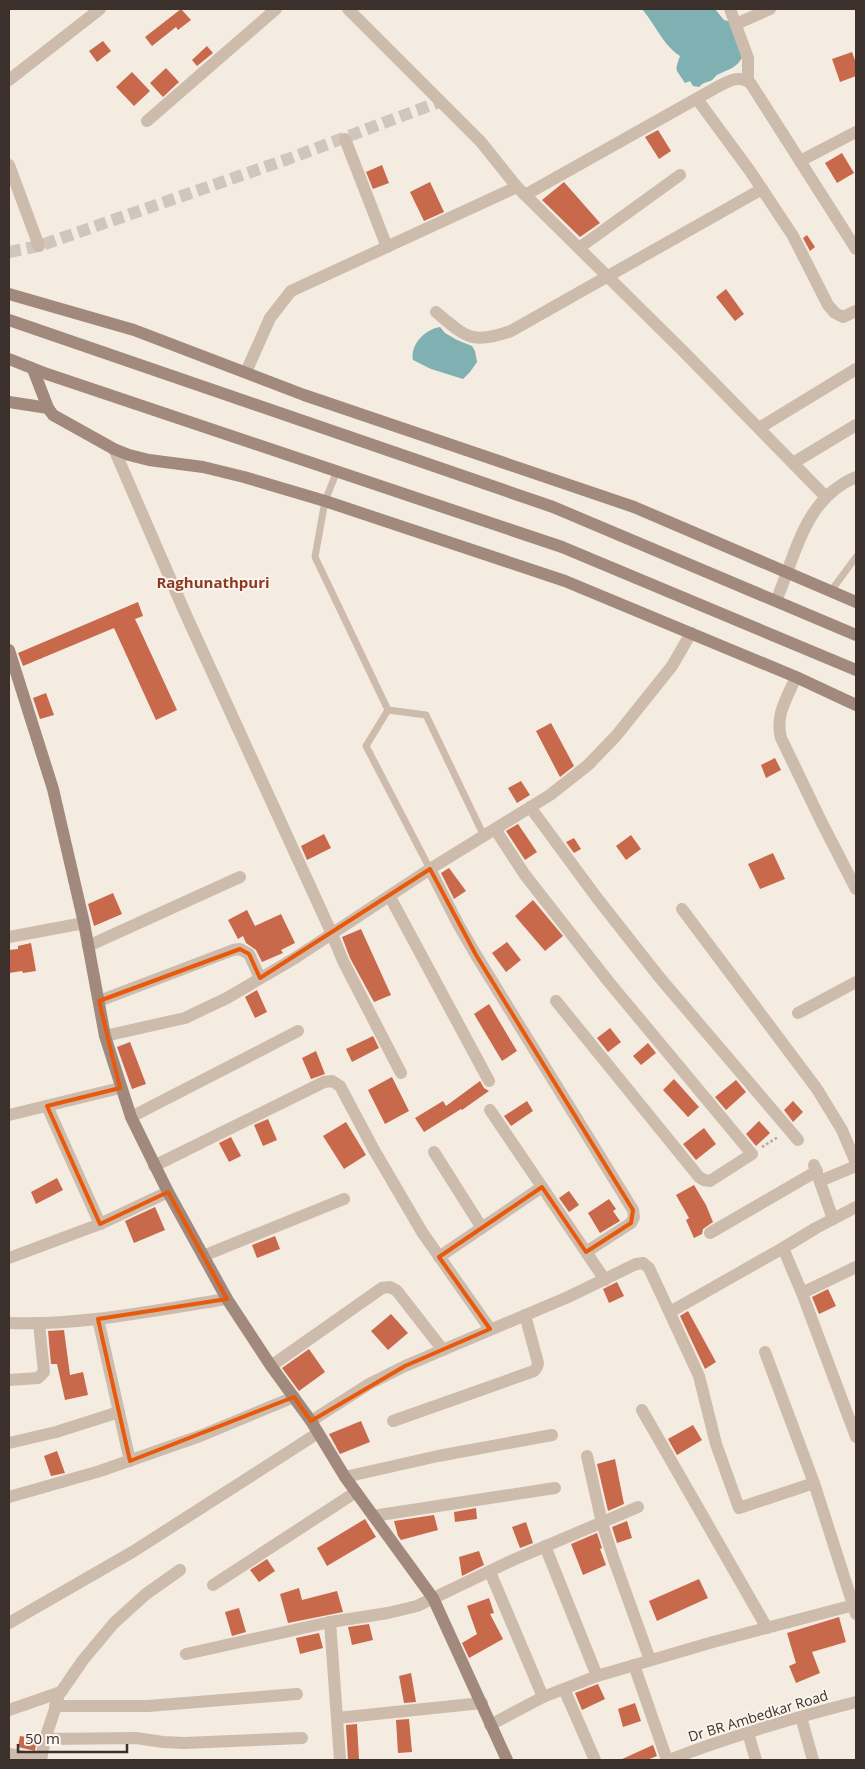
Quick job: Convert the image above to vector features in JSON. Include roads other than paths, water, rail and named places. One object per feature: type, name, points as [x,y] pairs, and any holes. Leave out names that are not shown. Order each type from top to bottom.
[{"type":"street","points":[[9,80],[100,9]]},
{"type":"street","points":[[147,121],[276,9]]},
{"type":"street","points":[[348,9],[481,142],[521,191],[826,496]]},
{"type":"street","points":[[730,9],[748,58],[748,81],[856,249]]},
{"type":"street","points":[[736,24],[770,9]]},
{"type":"street","points":[[246,372],[270,318],[291,291],[387,247],[521,191],[732,80],[748,81]]},
{"type":"street","points":[[697,99],[762,189],[793,236],[828,304],[835,313],[843,317],[856,311]]},
{"type":"street","points":[[800,161],[856,132]]},
{"type":"street","points":[[345,139],[387,247]]},
{"type":"street","points":[[9,164],[40,246]]},
{"type":"street","points":[[579,248],[680,175]]},
{"type":"street","points":[[436,312],[467,335],[490,338],[511,331],[762,189]]},
{"type":"street","points":[[9,294],[134,330],[313,398],[634,507],[856,602]]},
{"type":"street","points":[[9,320],[553,507],[856,635]]},
{"type":"street","points":[[9,359],[33,369],[562,547],[856,670]]},
{"type":"street","points":[[33,369],[48,408],[53,415],[114,449],[149,460],[221,471],[325,501],[565,581],[796,677],[856,705]]},
{"type":"street","points":[[758,428],[856,369]]},
{"type":"street","points":[[9,402],[48,408]]},
{"type":"street","points":[[793,463],[856,425]]},
{"type":"street","points":[[114,449],[186,615],[343,961],[401,1073]]},
{"type":"street","points":[[776,601],[805,526],[813,511],[826,496],[843,482],[856,477]]},
{"type":"street","points":[[105,1036],[185,1018],[227,998],[332,934],[430,869],[550,795],[588,766],[616,736],[672,666],[691,633]]},
{"type":"street","points":[[9,650],[53,790],[84,923],[105,1036],[130,1117],[154,1166],[227,1299],[271,1366],[311,1421],[344,1477],[432,1598],[508,1760]]},
{"type":"street","points":[[796,677],[780,714],[778,727],[781,738],[856,889]]},
{"type":"street","points":[[530,807],[597,898],[660,978],[798,1140]]},
{"type":"street","points":[[489,832],[608,981],[752,1154],[710,1181],[699,1177],[556,1001]]},
{"type":"street","points":[[430,869],[467,940],[633,1210],[634,1217],[631,1223],[586,1252]]},
{"type":"street","points":[[88,946],[240,878]]},
{"type":"street","points":[[390,897],[489,1081]]},
{"type":"street","points":[[682,908],[817,1089],[842,1130],[856,1164],[817,1172],[710,1233]]},
{"type":"street","points":[[9,937],[84,923]]},
{"type":"street","points":[[99,1001],[240,949],[249,954],[260,978]]},
{"type":"street","points":[[798,1013],[856,982]]},
{"type":"street","points":[[130,1117],[298,1030]]},
{"type":"street","points":[[154,1166],[324,1082],[332,1081],[340,1086],[402,1200],[439,1257],[490,1329]]},
{"type":"street","points":[[9,1115],[120,1088]]},
{"type":"street","points":[[47,1106],[100,1224]]},
{"type":"street","points":[[490,1110],[605,1280]]},
{"type":"street","points":[[434,1152],[482,1228]]},
{"type":"street","points":[[817,1172],[833,1219]]},
{"type":"street","points":[[439,1257],[542,1187]]},
{"type":"street","points":[[9,1258],[100,1224],[168,1192]]},
{"type":"street","points":[[203,1256],[344,1200]]},
{"type":"street","points":[[670,1312],[856,1207]]},
{"type":"street","points":[[782,1248],[802,1293],[856,1437]]},
{"type":"street","points":[[311,1421],[369,1384],[405,1366],[605,1280],[636,1264],[644,1263],[649,1268],[699,1376],[716,1444],[739,1508],[814,1483]]},
{"type":"street","points":[[802,1293],[856,1267]]},
{"type":"street","points":[[271,1366],[382,1288],[390,1287],[397,1292],[443,1350]]},
{"type":"street","points":[[9,1323],[38,1324],[98,1319],[227,1299]]},
{"type":"street","points":[[393,1422],[534,1371],[538,1363],[525,1315]]},
{"type":"street","points":[[98,1319],[130,1460]]},
{"type":"street","points":[[9,1380],[38,1378],[44,1372],[38,1324]]},
{"type":"street","points":[[490,1724],[543,1697],[598,1676],[767,1628],[855,1610],[814,1483],[764,1352]]},
{"type":"street","points":[[9,1497],[100,1471],[200,1436],[294,1397]]},
{"type":"street","points":[[642,1410],[767,1628]]},
{"type":"street","points":[[9,1443],[56,1432],[119,1412]]},
{"type":"street","points":[[9,1623],[134,1552],[318,1433]]},
{"type":"street","points":[[344,1477],[438,1456],[552,1435]]},
{"type":"street","points":[[587,1456],[602,1523],[612,1557],[650,1660]]},
{"type":"street","points":[[373,1516],[555,1488]]},
{"type":"street","points":[[213,1585],[356,1492]]},
{"type":"street","points":[[186,1654],[330,1622],[416,1606],[545,1546],[638,1506]]},
{"type":"street","points":[[545,1546],[598,1676]]},
{"type":"street","points":[[9,1754],[41,1760],[55,1706],[61,1692],[83,1660],[114,1624],[146,1594],[180,1570]]},
{"type":"street","points":[[490,1572],[543,1697]]},
{"type":"street","points":[[330,1622],[340,1760]]},
{"type":"street","points":[[634,1665],[668,1760]]},
{"type":"street","points":[[564,1689],[594,1760]]},
{"type":"street","points":[[9,1710],[61,1692]]},
{"type":"street","points":[[55,1706],[148,1706],[297,1694]]},
{"type":"street","name":"Dr BR Ambedkar Road","points":[[668,1760],[748,1733],[856,1702]]},
{"type":"street","points":[[337,1718],[482,1703]]},
{"type":"street","points":[[801,1717],[813,1760]]},
{"type":"street","points":[[748,1733],[756,1760]]},
{"type":"street","points":[[45,1739],[136,1738],[184,1743],[302,1738]]},
{"type":"lane","points":[[337,471],[325,501],[315,557],[388,710]]},
{"type":"lane","points":[[832,591],[856,558]]},
{"type":"lane","points":[[388,710],[426,715],[489,832]]},
{"type":"lane","points":[[388,710],[366,746],[430,869]]},
{"type":"water","points":[[642,9],[715,9],[724,20],[732,22],[742,58],[735,66],[699,87],[693,86],[690,81],[685,83],[677,70],[680,56],[664,40]]},
{"type":"water","points":[[440,327],[445,333],[472,346],[475,351],[477,362],[463,379],[431,369],[413,360],[414,348],[420,338],[429,331]]},
{"type":"tunnel","points":[[9,252],[39,246],[288,159],[439,102]]},
{"type":"district","name":"Raghunathpuri","points":[[213,583]]}]
